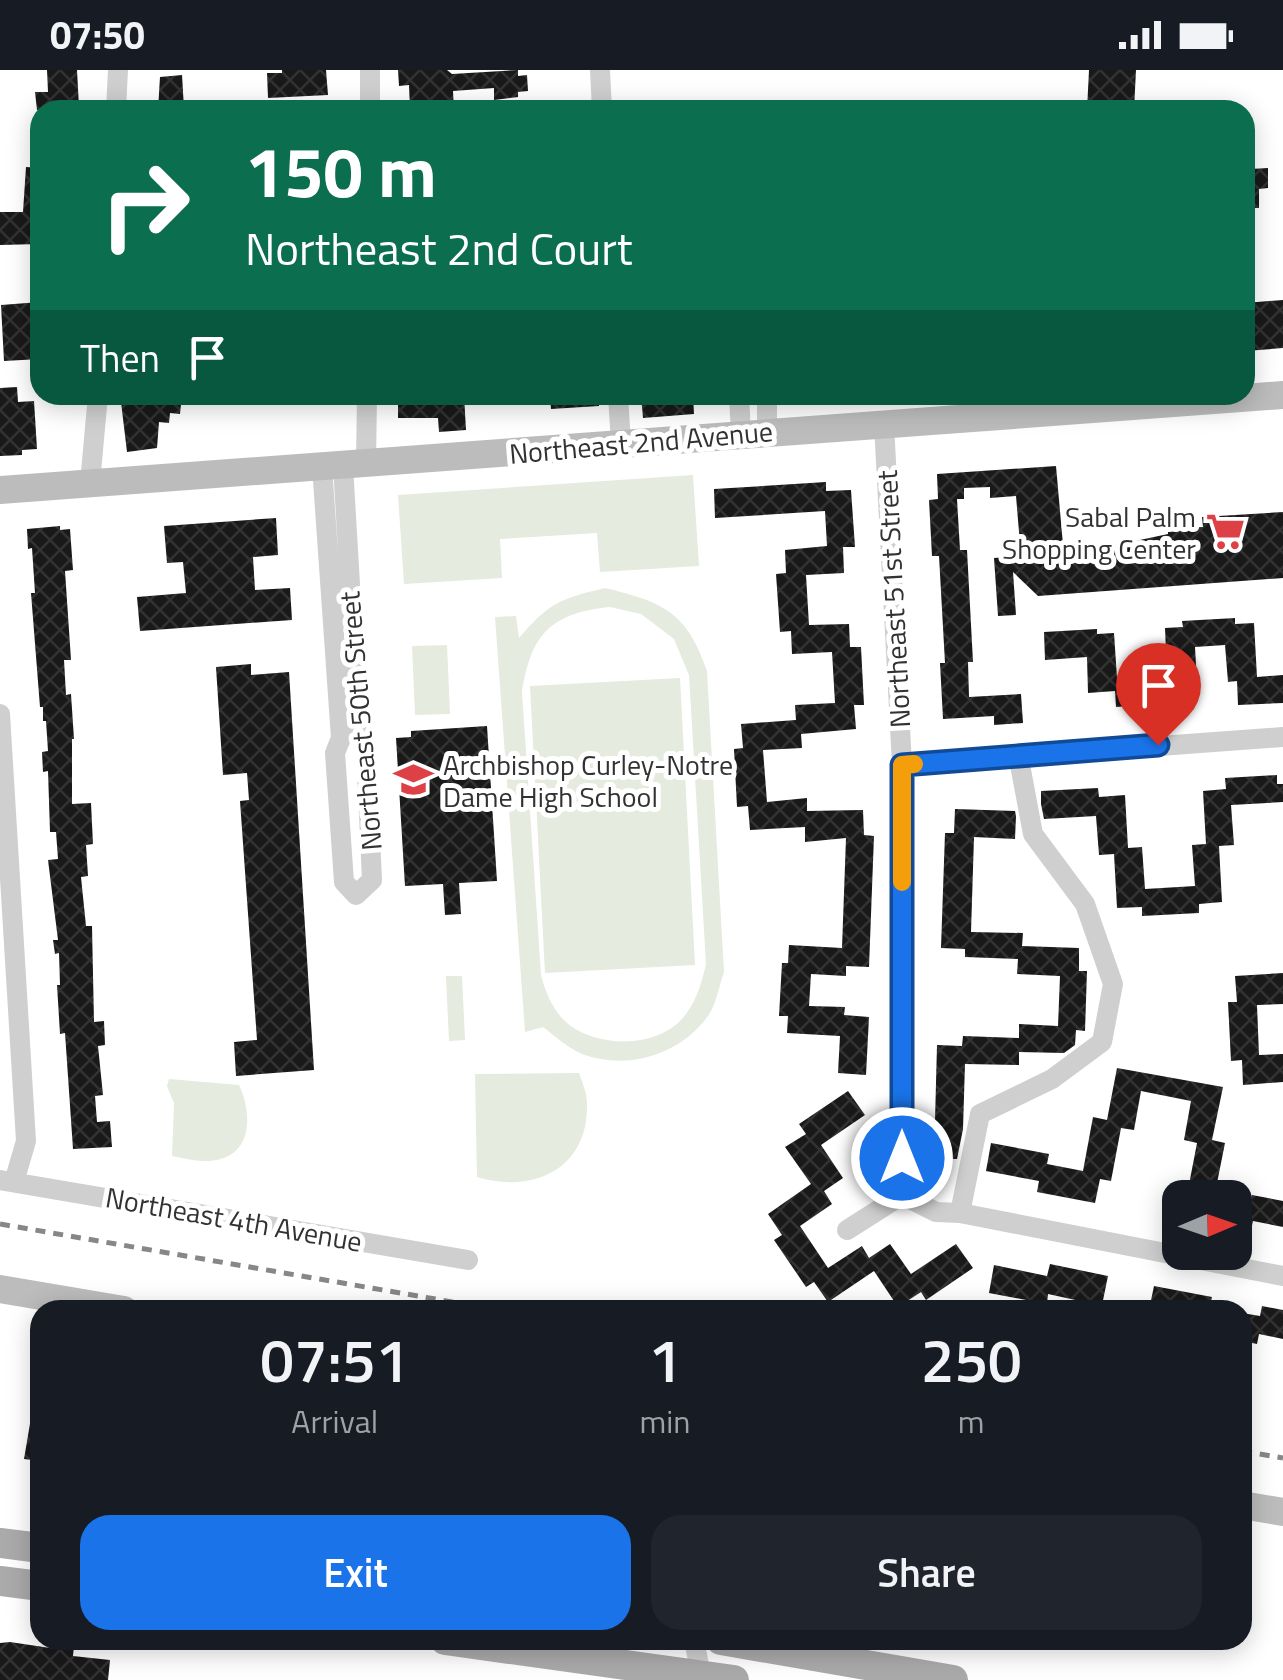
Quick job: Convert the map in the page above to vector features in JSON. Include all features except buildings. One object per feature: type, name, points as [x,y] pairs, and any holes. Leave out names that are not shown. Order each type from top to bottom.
[{"type":"main road","name":"Northeast 2nd Avenue","points":[[1255,398],[1283,396]]},
{"type":"main road","name":"Northeast 2nd Avenue","points":[[0,490],[1155,405]]},
{"type":"main road","points":[[0,1289],[65,1300]]},
{"type":"main road","points":[[1252,1507],[1283,1512]]},
{"type":"main road","points":[[0,1543],[30,1547]]},
{"type":"main road","points":[[0,1581],[30,1585]]},
{"type":"main road","points":[[513,1650],[734,1680]]},
{"type":"main road","points":[[779,1650],[952,1680]]},
{"type":"street","points":[[116,100],[118,70]]},
{"type":"street","points":[[370,70],[370,100]]},
{"type":"street","points":[[600,70],[602,100]]},
{"type":"street","points":[[90,483],[97,405]]},
{"type":"street","name":"Northeast 50th Street","points":[[343,465],[358,722],[366,750],[372,880],[356,895],[344,882],[336,754],[342,738],[343,465],[364,405]]},
{"type":"street","points":[[619,405],[621,444]]},
{"type":"street","points":[[744,405],[754,433]]},
{"type":"street","points":[[754,433],[764,405]]},
{"type":"street","name":"Northeast 51st Street","points":[[884,424],[902,765],[902,1195]]},
{"type":"street","points":[[0,714],[26,1141],[7,1181]]},
{"type":"street","points":[[902,765],[1283,737]]},
{"type":"street","points":[[960,1213],[980,1114],[1052,1079],[1102,1042],[1113,984],[1086,904],[1033,834],[1018,754]]},
{"type":"street","name":"Northeast 4th Avenue","points":[[7,1181],[468,1260]]},
{"type":"street","points":[[847,1230],[902,1195],[936,1212],[960,1213],[1283,1276]]},
{"type":"street","points":[[694,1650],[698,1677]]},
{"type":"shaded area","points":[[693,475],[699,566],[600,572],[597,533],[500,539],[502,578],[404,584],[398,495]]},
{"type":"shaded area","points":[[605,588],[643,599],[670,613],[691,635],[707,671],[724,972],[711,1012],[683,1041],[651,1056],[617,1061],[582,1054],[543,1027],[525,1032],[495,617],[516,616],[519,638],[548,609],[566,599]],"holes":[[[610,607],[641,614],[674,639],[689,675],[706,964],[693,1002],[675,1025],[647,1039],[616,1041],[585,1034],[566,1022],[552,1004],[541,975],[522,692],[538,641],[559,621]]]},
{"type":"shaded area","points":[[447,645],[450,714],[415,715],[412,646]]},
{"type":"shaded area","points":[[680,678],[695,965],[545,973],[530,686]]},
{"type":"shaded area","points":[[446,976],[462,976],[465,1040],[449,1041]]},
{"type":"shaded area","points":[[579,1073],[587,1099],[585,1126],[579,1145],[568,1160],[554,1171],[518,1182],[477,1177],[475,1074]]},
{"type":"shaded area","points":[[169,1079],[239,1085],[247,1123],[240,1146],[232,1154],[204,1161],[172,1156],[174,1103],[167,1086]]},
{"type":"railway","points":[[0,1224],[441,1300]]},
{"type":"railway","points":[[1252,1453],[1283,1458]]},
{"type":"slow traffic","points":[[902,882],[902,765],[914,764]]},
{"type":"place","name":"Sabal Palm Shopping Center","points":[[1226,532]]},
{"type":"place","name":"Archbishop Curley-Notre Dame High School","points":[[413,780]]},
{"type":"route","points":[[902,1158],[902,765],[1158,745]]}]
